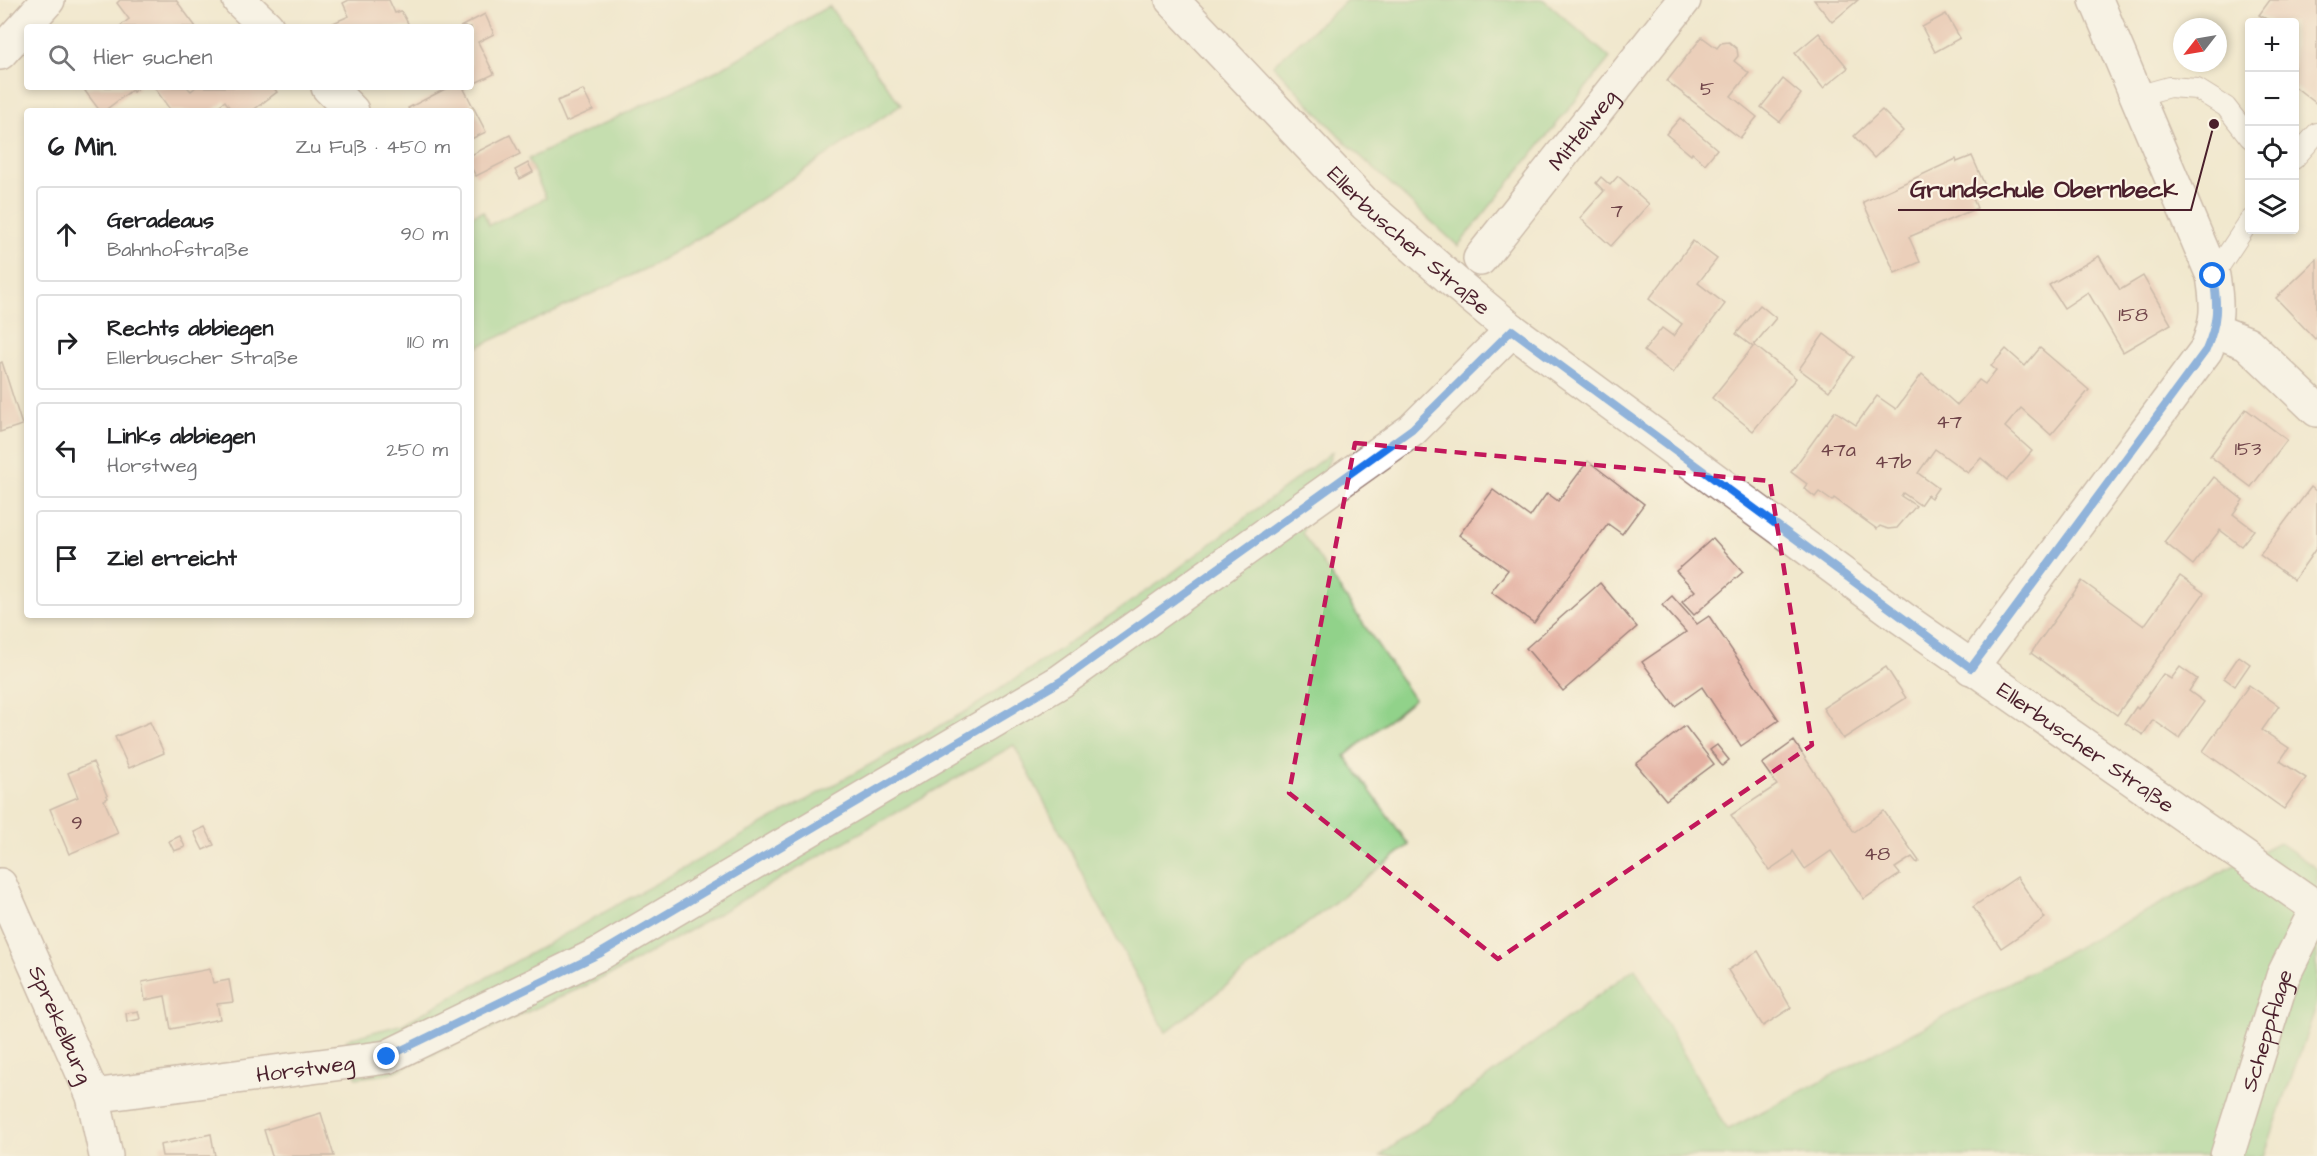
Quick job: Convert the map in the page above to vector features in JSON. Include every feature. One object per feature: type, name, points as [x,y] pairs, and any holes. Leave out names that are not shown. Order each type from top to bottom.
[{"type":"street","points":[[26,24],[48,0]]},
{"type":"street","points":[[239,0],[264,24]]},
{"type":"street","name":"Ellerbuscher Straße","points":[[1172,0],[1365,204],[1512,330],[1971,668],[2317,908]]},
{"type":"street","name":"Mittelweg","points":[[1480,259],[1684,0]]},
{"type":"street","points":[[1971,668],[2206,350],[2214,330],[2217,303],[2213,276],[2096,0]]},
{"type":"street","points":[[0,53],[24,26]]},
{"type":"street","points":[[331,90],[349,108]]},
{"type":"street","name":"Horstweg","points":[[93,1096],[387,1057],[599,954],[1061,681],[1412,429],[1512,330]]},
{"type":"street","points":[[2214,330],[2247,343],[2317,410]]},
{"type":"street","name":"Sprekelburg","points":[[0,885],[93,1096]]},
{"type":"street","name":"Scheppflage","points":[[2228,1156],[2283,976],[2317,908]]},
{"type":"street","points":[[93,1096],[106,1156]]},
{"type":"lane","points":[[2137,96],[2169,87],[2197,89],[2226,107],[2245,132]]},
{"type":"lane","points":[[2299,154],[2317,133]]},
{"type":"lane","points":[[2213,276],[2245,228]]},
{"type":"highlighted area","points":[[1355,443],[1770,481],[1812,745],[1498,959],[1289,793]]},
{"type":"green space","points":[[1347,0],[1544,0],[1610,58],[1458,246],[1345,142],[1273,65]]},
{"type":"green space","points":[[829,6],[901,105],[731,219],[649,267],[474,349],[474,215],[483,211],[489,225],[546,198],[528,159],[718,70]]},
{"type":"green space","points":[[1332,452],[1302,533],[1414,699],[1345,756],[1409,845],[1166,1032],[1014,745],[618,971],[390,1074],[356,1078],[347,1039],[403,1024],[970,709],[1163,580]]},
{"type":"green space","points":[[2279,842],[2317,869],[2317,1004],[2264,1156],[1380,1156],[1635,968],[1727,1130]]},
{"type":"building","points":[[120,0],[176,0],[194,24],[123,24],[129,19],[117,3]]},
{"type":"building","points":[[349,0],[389,0],[395,13],[401,11],[408,24],[334,24],[349,16],[343,3]]},
{"type":"building","points":[[1814,0],[1858,0],[1832,22]]},
{"type":"building","points":[[2270,0],[2317,0],[2317,104],[2299,90],[2299,18],[2265,18],[2259,15]]},
{"type":"building","points":[[485,14],[494,34],[478,42],[494,74],[474,84],[474,24],[466,24]]},
{"type":"building","points":[[1946,14],[1960,38],[1935,52],[1922,27]]},
{"type":"building","points":[[1819,33],[1848,68],[1823,88],[1795,53]]},
{"type":"building","points":[[1702,37],[1717,48],[1721,43],[1729,42],[1737,49],[1738,56],[1734,61],[1749,73],[1731,96],[1757,117],[1740,138],[1667,81]]},
{"type":"building","points":[[1783,79],[1801,94],[1780,122],[1761,107]]},
{"type":"building","points":[[132,90],[108,108],[98,108],[85,91]]},
{"type":"building","points":[[156,90],[275,90],[277,92],[256,108],[230,108],[225,101],[216,108],[169,108]]},
{"type":"building","points":[[443,90],[465,90],[474,108],[408,108]]},
{"type":"building","points":[[583,90],[593,110],[566,122],[557,101]]},
{"type":"building","points":[[474,109],[486,132],[474,138]]},
{"type":"building","points":[[1882,110],[1903,131],[1874,158],[1854,136]]},
{"type":"building","points":[[1680,118],[1717,149],[1705,164],[1666,134]]},
{"type":"building","points":[[510,135],[520,154],[476,176],[474,153]]},
{"type":"building","points":[[1972,156],[1986,188],[1971,194],[1977,208],[1909,237],[1920,262],[1895,273],[1863,202],[1956,159],[1957,162]]},
{"type":"building","points":[[528,163],[533,172],[520,179],[515,170]]},
{"type":"building","points":[[1618,176],[1649,204],[1611,246],[1580,218],[1604,191],[1596,183],[1601,177],[1610,185]]},
{"type":"building","points":[[1693,241],[1717,259],[1698,283],[1725,304],[1673,373],[1644,351],[1662,328],[1673,336],[1682,324],[1649,299]]},
{"type":"building","points":[[2099,256],[2120,290],[2143,276],[2171,324],[2123,352],[2088,292],[2064,308],[2049,285]]},
{"type":"building","points":[[2317,259],[2317,337],[2315,339],[2276,298]]},
{"type":"building","points":[[1760,305],[1776,318],[1754,345],[1796,378],[1753,431],[1712,398],[1753,347],[1736,334]]},
{"type":"building","points":[[1824,334],[1854,357],[1829,391],[1799,369]]},
{"type":"building","points":[[2040,348],[2089,390],[2051,435],[2021,408],[2005,427],[2032,451],[2007,480],[1981,458],[1968,473],[1935,449],[1918,473],[1938,488],[1931,498],[1927,495],[1920,505],[1903,493],[1901,496],[1916,506],[1897,528],[1888,529],[1880,526],[1877,529],[1834,498],[1832,501],[1819,492],[1815,497],[1804,488],[1807,484],[1791,472],[1835,411],[1856,425],[1877,396],[1896,409],[1922,374],[1957,405],[1979,380],[1985,384],[1996,370],[1991,366],[2006,349],[2025,366]]},
{"type":"building","points":[[2,362],[22,425],[0,432],[0,363]]},
{"type":"building","points":[[2246,409],[2287,440],[2251,487],[2210,456]]},
{"type":"building","points":[[1588,461],[1644,504],[1622,534],[1608,524],[1534,623],[1491,592],[1508,570],[1459,535],[1493,490],[1530,517],[1547,493],[1558,501]]},
{"type":"building","points":[[2214,477],[2243,500],[2233,514],[2254,530],[2241,546],[2220,530],[2193,565],[2164,542]]},
{"type":"building","points":[[2311,487],[2317,492],[2317,547],[2294,580],[2260,555]]},
{"type":"building","points":[[1713,538],[1743,572],[1694,615],[1682,602],[1695,591],[1676,571]]},
{"type":"building","points":[[2180,576],[2204,593],[2117,715],[2031,653],[2082,581],[2144,626]]},
{"type":"building","points":[[1600,583],[1637,627],[1563,691],[1526,648]]},
{"type":"building","points":[[1672,596],[1697,624],[1709,616],[1779,720],[1741,746],[1702,687],[1675,706],[1642,662],[1686,632],[1662,605]]},
{"type":"building","points":[[2239,656],[2250,664],[2235,686],[2224,678]]},
{"type":"building","points":[[1886,667],[1906,698],[1843,739],[1823,708]]},
{"type":"building","points":[[2180,667],[2197,679],[2189,691],[2204,702],[2179,738],[2153,720],[2143,735],[2125,723],[2163,674],[2171,679]]},
{"type":"building","points":[[2249,685],[2279,706],[2262,730],[2289,748],[2280,761],[2306,778],[2284,809],[2203,751]]},
{"type":"building","points":[[150,722],[164,753],[129,768],[115,737]]},
{"type":"building","points":[[1685,726],[1714,764],[1666,800],[1636,764]]},
{"type":"building","points":[[1794,741],[1854,832],[1884,811],[1919,861],[1917,863],[1912,857],[1895,868],[1900,874],[1864,899],[1831,851],[1805,869],[1793,851],[1791,855],[1769,870],[1731,815],[1777,785],[1762,764]]},
{"type":"building","points":[[1717,745],[1729,760],[1722,766],[1710,750]]},
{"type":"building","points":[[93,762],[108,798],[104,800],[118,833],[69,854],[50,809],[78,797],[68,773]]},
{"type":"building","points":[[205,827],[214,845],[203,850],[194,832]]},
{"type":"building","points":[[180,836],[185,847],[174,851],[169,841]]},
{"type":"building","points":[[2017,877],[2045,918],[2001,948],[1973,907]]},
{"type":"building","points":[[1758,951],[1791,1008],[1763,1026],[1728,970]]},
{"type":"building","points":[[210,969],[213,983],[229,980],[233,1002],[217,1004],[220,1019],[171,1029],[165,996],[145,1000],[142,982]]},
{"type":"building","points":[[138,1011],[140,1019],[127,1022],[126,1013]]},
{"type":"building","points":[[321,1113],[334,1156],[272,1156],[264,1130]]},
{"type":"building","points":[[211,1134],[215,1156],[162,1156],[160,1145]]},
{"type":"place","name":"Grundschule Obernbeck","points":[[2214,124]]},
{"type":"route","points":[[387,1057],[599,954],[1061,681],[1412,429],[1512,330],[1971,668],[2206,350],[2214,330],[2217,303],[2213,276]]}]
